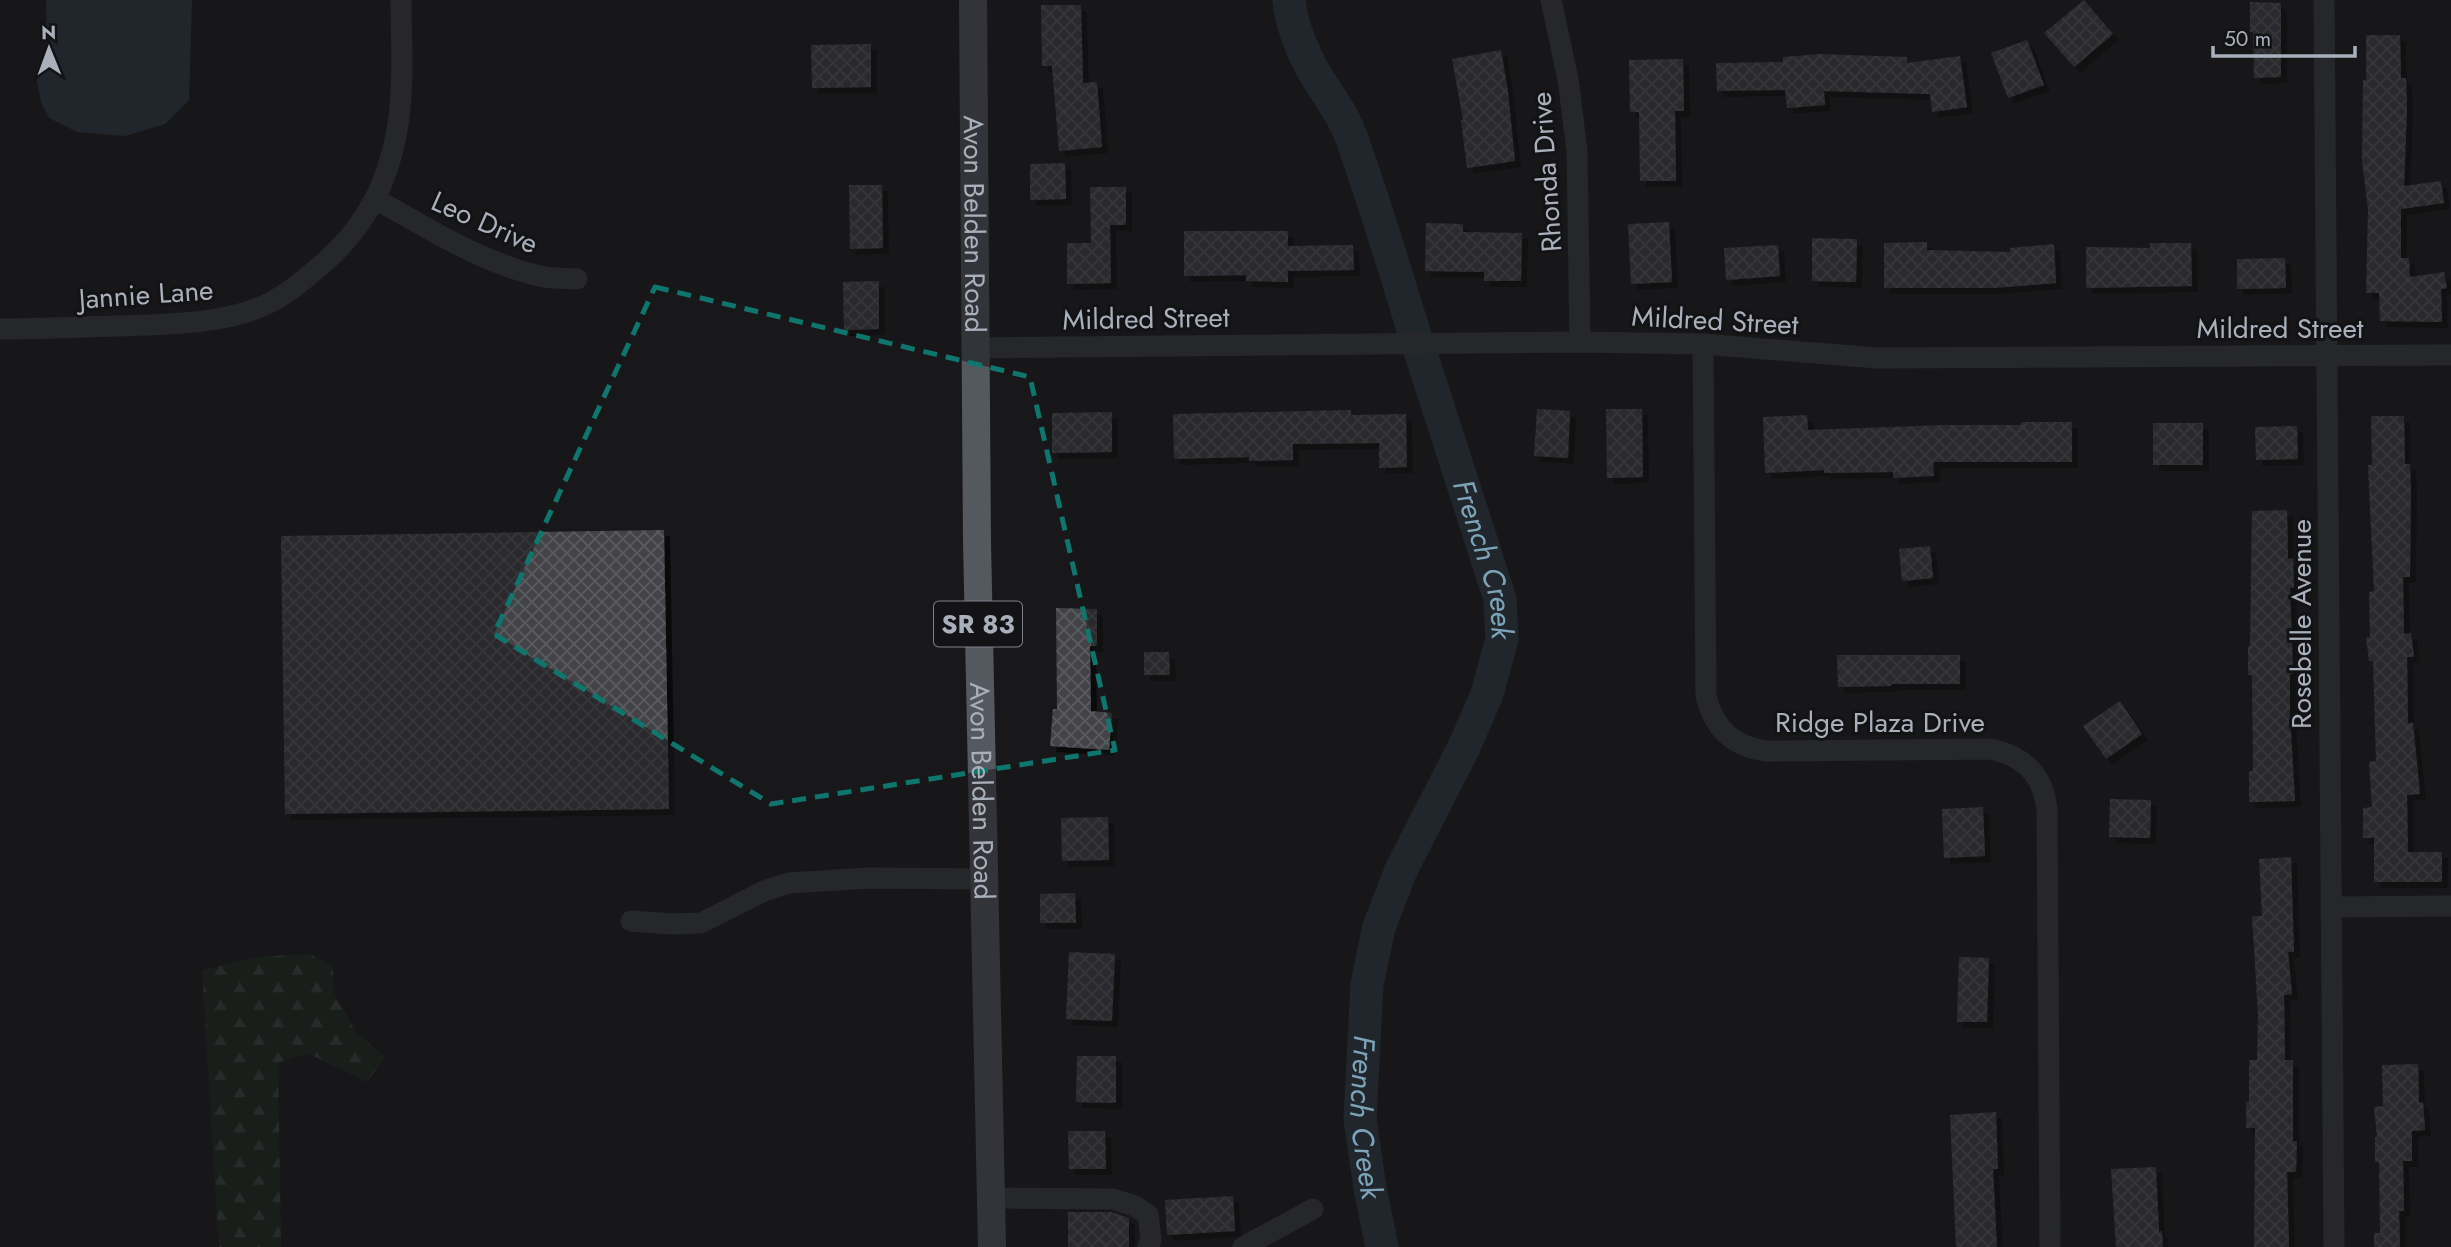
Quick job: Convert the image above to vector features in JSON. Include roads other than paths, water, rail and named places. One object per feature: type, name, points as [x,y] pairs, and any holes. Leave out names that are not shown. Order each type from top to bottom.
[{"type":"main road","name":"Avon Belden Road","points":[[973,0],[983,879],[992,1247]]},
{"type":"street","name":"Jannie Lane","points":[[0,329],[193,323],[259,307],[287,292],[341,247],[360,226],[376,199],[390,160],[399,116],[401,0]]},
{"type":"street","name":"Rhonda Drive","points":[[1551,0],[1568,79],[1577,151],[1580,342]]},
{"type":"street","name":"Rosebelle Avenue","points":[[2324,0],[2334,1247]]},
{"type":"street","name":"Leo Drive","points":[[376,199],[446,239],[506,266],[542,277],[577,279]]},
{"type":"street","name":"Mildred Street","points":[[976,348],[1580,342],[1703,344],[1877,358],[2451,355]]},
{"type":"street","name":"Ridge Plaza Drive","points":[[1703,344],[1706,696],[1717,726],[1736,743],[1767,751],[1991,749],[2007,752],[2021,760],[2041,783],[2047,809],[2050,1247]]},
{"type":"street","points":[[631,921],[672,925],[701,923],[764,891],[789,883],[869,878],[983,879]]},
{"type":"street","points":[[2331,908],[2451,906]]},
{"type":"street","points":[[991,1198],[1113,1199],[1135,1206],[1148,1215],[1151,1240],[1148,1247]]},
{"type":"street","points":[[1244,1247],[1313,1209]]},
{"type":"waterway","name":"French Creek","points":[[1289,0],[1293,23],[1306,57],[1352,139],[1500,599],[1502,639],[1487,694],[1464,747],[1401,870],[1379,927],[1367,984],[1360,1119],[1382,1247]]}]
